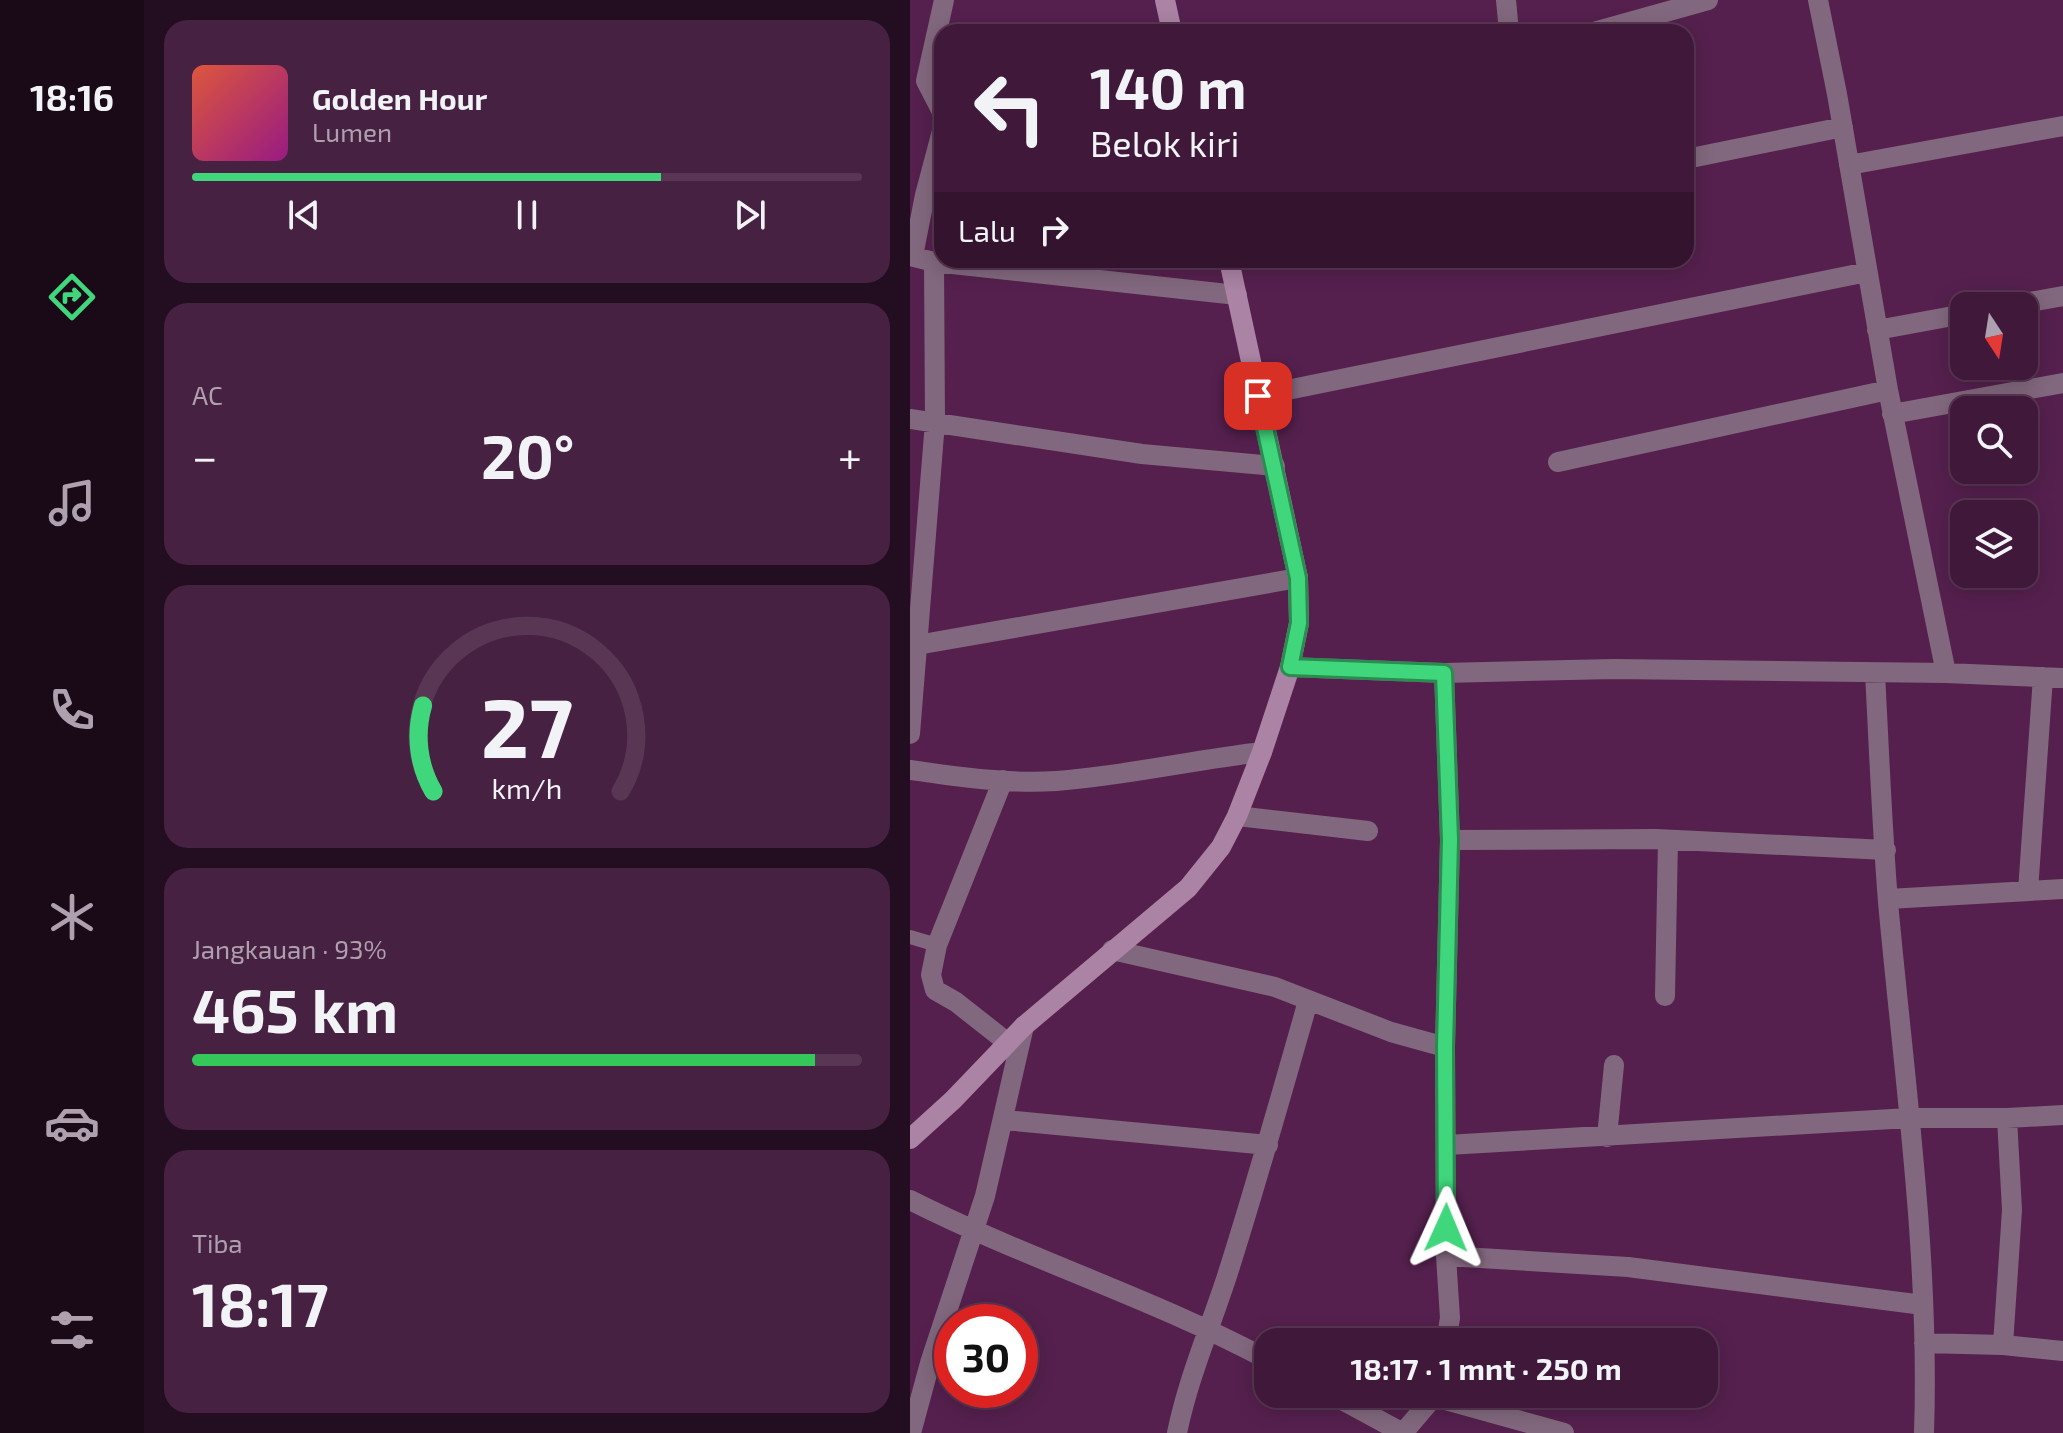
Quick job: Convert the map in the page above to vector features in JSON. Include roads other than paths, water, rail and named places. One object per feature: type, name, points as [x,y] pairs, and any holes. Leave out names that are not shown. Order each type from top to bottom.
[{"type":"main road","points":[[1165,0],[1170,24]]},
{"type":"main road","points":[[910,1139],[1024,1026],[1188,888],[1221,847],[1237,816],[1262,752],[1290,667],[1299,623],[1298,578],[1231,268]]},
{"type":"street","points":[[939,24],[944,0]]},
{"type":"street","points":[[1506,0],[1508,24]]},
{"type":"street","points":[[1622,24],[1708,0]]},
{"type":"street","points":[[1818,0],[1892,414],[1946,673]]},
{"type":"street","points":[[934,45],[926,81],[934,96]]},
{"type":"street","points":[[1849,165],[2063,126]]},
{"type":"street","points":[[1694,157],[1843,127]]},
{"type":"street","points":[[934,161],[912,256],[934,262]]},
{"type":"street","points":[[910,734],[935,422],[934,268]]},
{"type":"street","points":[[989,268],[1237,295]]},
{"type":"street","points":[[1258,396],[1867,272]]},
{"type":"street","points":[[2038,301],[2063,296]]},
{"type":"street","points":[[1877,330],[1950,317]]},
{"type":"street","points":[[1892,414],[2063,383]]},
{"type":"street","points":[[1558,462],[1888,390]]},
{"type":"street","points":[[910,419],[1142,454],[1275,466]]},
{"type":"street","points":[[917,645],[1298,578]]},
{"type":"street","points":[[1290,667],[1444,673],[1614,669],[2053,677],[2028,891]]},
{"type":"street","points":[[1444,673],[1450,840],[1445,1047],[1448,1328]]},
{"type":"street","points":[[1875,673],[1888,899],[1923,1305],[1924,1433]]},
{"type":"street","points":[[910,770],[1003,780],[1053,781],[1109,776],[1262,752]]},
{"type":"street","points":[[1003,780],[937,945],[931,975],[935,990],[956,1002],[1008,1043]]},
{"type":"street","points":[[1237,816],[1368,831]]},
{"type":"street","points":[[1450,840],[1668,840],[1886,850]]},
{"type":"street","points":[[1665,996],[1668,840]]},
{"type":"street","points":[[1888,899],[2063,889]]},
{"type":"street","points":[[1112,950],[1275,987],[1391,1032],[1445,1047]]},
{"type":"street","points":[[1177,1433],[1183,1401],[1210,1329],[1268,1145],[1308,1001]]},
{"type":"street","points":[[911,1433],[930,1363],[985,1196],[1024,1026]]},
{"type":"street","points":[[1607,1137],[1614,1065]]},
{"type":"street","points":[[1447,1145],[1909,1118],[2063,1115]]},
{"type":"street","points":[[2003,1345],[2012,1210],[2007,1118]]},
{"type":"street","points":[[1004,1120],[1268,1145]]},
{"type":"street","points":[[910,1200],[973,1232],[1210,1329],[1254,1353]]},
{"type":"street","points":[[1446,1256],[1628,1267],[1923,1305]]},
{"type":"street","points":[[1924,1343],[2003,1345],[2063,1351]]},
{"type":"street","points":[[1357,1408],[1403,1433],[1425,1408]]},
{"type":"street","points":[[1477,1408],[1564,1433]]},
{"type":"lane","points":[[910,937],[937,945]]}]
